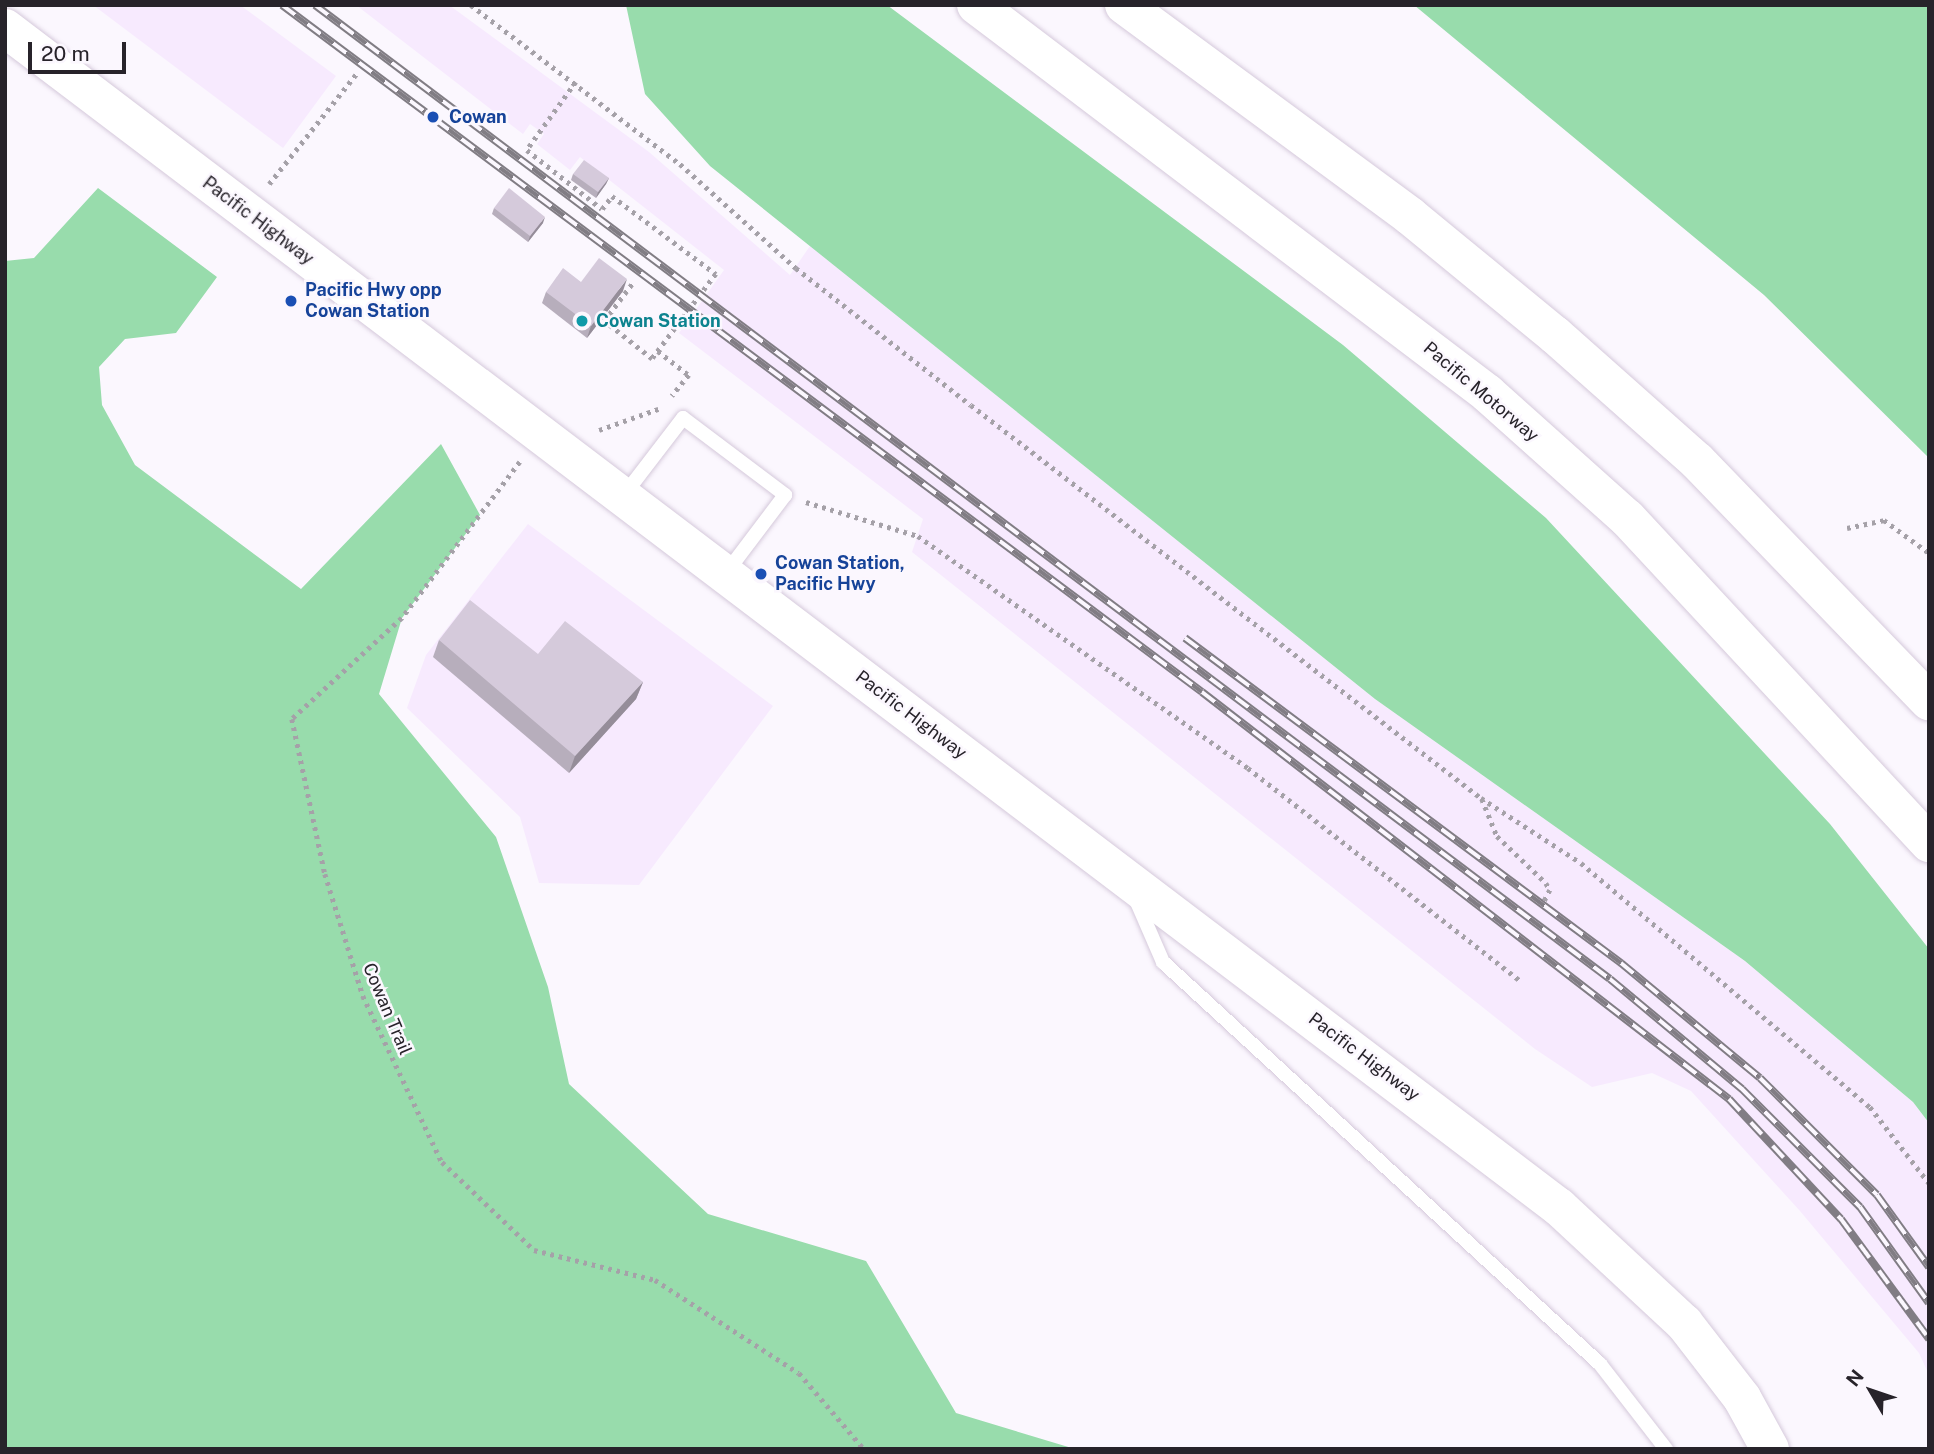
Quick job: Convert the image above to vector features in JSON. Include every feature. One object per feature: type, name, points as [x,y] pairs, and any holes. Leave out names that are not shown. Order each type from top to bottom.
[{"type":"main road","name":"Pacific Motorway","points":[[976,5],[1487,393],[1637,528],[1929,843]]},
{"type":"main road","points":[[1125,5],[1410,216],[1555,335],[1697,461],[1929,701]]},
{"type":"main road","name":"Pacific Highway","points":[[5,28],[1499,1159],[1625,1263],[1701,1344],[1742,1398],[1770,1449]]},
{"type":"lane","points":[[623,496],[683,418],[785,495],[725,574]]},
{"type":"lane","points":[[1126,876],[1163,962],[1600,1364],[1666,1449]]},
{"type":"path","points":[[471,5],[576,82],[796,268],[1481,798],[1581,863],[1870,1107],[1929,1183]]},
{"type":"path","points":[[247,213],[357,73]]},
{"type":"path","points":[[576,82],[525,152],[601,210],[612,197],[716,274],[652,359],[604,321],[634,281]]},
{"type":"path","points":[[592,425],[602,432],[666,405],[689,375],[658,351]]},
{"type":"path","name":"Cowan Trail","points":[[541,434],[402,618],[292,719],[325,874],[363,996],[442,1163],[534,1250],[655,1280],[799,1373],[864,1449]]},
{"type":"path","points":[[785,495],[918,536],[1248,768],[1522,982]]},
{"type":"path","points":[[1847,528],[1884,520],[1929,553]]},
{"type":"path","points":[[1481,798],[1497,836],[1546,883],[1550,890],[1543,904]]},
{"type":"shaded area","points":[[93,5],[240,5],[336,76],[283,148]]},
{"type":"shaded area","points":[[356,5],[449,5],[649,152],[790,275],[810,246],[1375,699],[1745,961],[1913,1102],[1929,1123],[1929,1375],[1919,1353],[1800,1211],[1691,1091],[1652,1073],[1592,1087],[1535,1049],[912,552],[923,519],[679,333],[724,270],[580,157],[570,170],[537,144],[544,134],[530,124],[523,134]]},
{"type":"shaded area","points":[[528,524],[773,706],[639,885],[539,883],[520,817],[407,708],[426,655]]},
{"type":"green space","points":[[626,5],[887,5],[1343,345],[1546,518],[1830,824],[1929,949],[1929,1123],[1913,1102],[1745,961],[1375,699],[710,166],[645,94]]},
{"type":"green space","points":[[1414,5],[1929,5],[1929,458],[1764,295]]},
{"type":"green space","points":[[98,188],[217,277],[176,333],[125,339],[99,367],[102,405],[135,465],[301,589],[441,444],[480,515],[402,618],[379,694],[496,837],[548,987],[569,1084],[708,1214],[866,1261],[956,1413],[1075,1449],[5,1449],[5,261],[34,258]]},
{"type":"building","points":[[584,160],[609,178],[598,192],[573,174]]},
{"type":"building","points":[[509,188],[545,217],[530,236],[494,208]]},
{"type":"building","name":"Cowan Station","points":[[599,258],[627,279],[591,326],[546,292],[563,268],[581,282]]},
{"type":"building","points":[[470,600],[538,654],[565,621],[643,682],[575,756],[439,640]]},
{"type":"railway","points":[[282,5],[1202,692],[1729,1099],[1841,1219],[1929,1339]]},
{"type":"railway","points":[[315,5],[1610,979],[1742,1089],[1860,1207],[1929,1303]]},
{"type":"railway","points":[[1185,638],[1621,963],[1760,1078],[1877,1195],[1929,1267]]},
{"type":"place","name":"Cowan","points":[[433,117]]},
{"type":"place","name":"Pacific Hwy opp Cowan Station","points":[[291,301]]},
{"type":"place","name":"Cowan Station","points":[[582,321]]},
{"type":"place","name":"Cowan Station, Pacific Hwy","points":[[761,574]]}]
